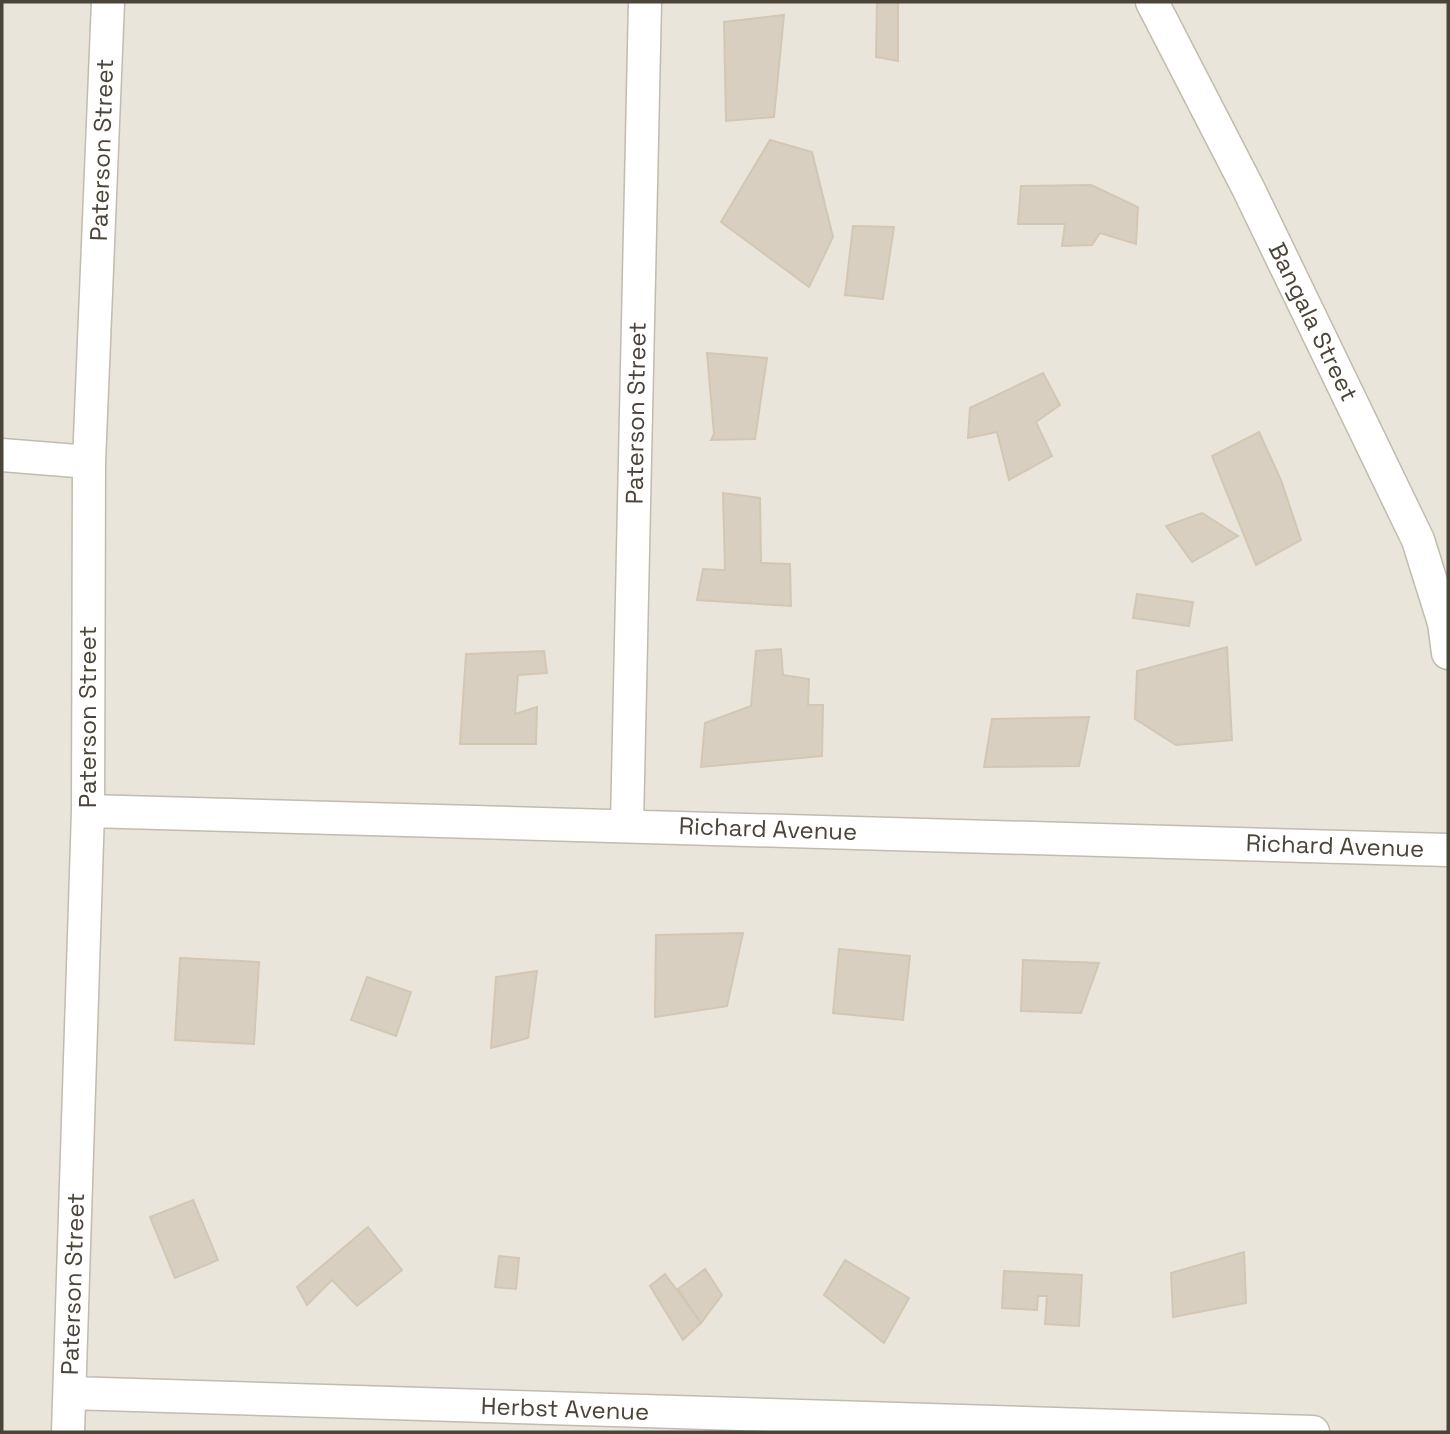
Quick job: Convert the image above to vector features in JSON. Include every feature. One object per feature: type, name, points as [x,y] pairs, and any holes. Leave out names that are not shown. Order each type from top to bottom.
[{"type":"street","name":"Paterson Street","points":[[68,1432],[88,811],[89,462],[108,2]]},
{"type":"street","name":"Paterson Street","points":[[628,825],[645,2]]},
{"type":"street","name":"Bangala Street","points":[[1152,2],[1248,188],[1418,540],[1444,623],[1448,653]]},
{"type":"street","points":[[2,455],[89,462]]},
{"type":"street","name":"Richard Avenue","points":[[88,811],[1448,850]]},
{"type":"street","name":"Herbst Avenue","points":[[70,1393],[1313,1432]]},
{"type":"shaded area","points":[[2,2],[1448,2],[1448,1432],[2,1432]]},
{"type":"building","points":[[877,2],[898,2],[898,61],[876,57]]},
{"type":"building","points":[[784,15],[774,117],[726,121],[724,22]]},
{"type":"building","points":[[770,140],[812,152],[833,237],[809,287],[721,222]]},
{"type":"building","points":[[1091,185],[1138,207],[1136,244],[1100,233],[1092,245],[1062,246],[1065,224],[1018,224],[1021,186]]},
{"type":"building","points":[[853,226],[894,227],[883,299],[845,295]]},
{"type":"building","points":[[707,353],[767,358],[755,439],[711,440],[714,434]]},
{"type":"building","points":[[1043,373],[1060,405],[1036,422],[1052,456],[1009,480],[997,432],[968,438],[970,408]]},
{"type":"building","points":[[1259,432],[1281,480],[1301,540],[1256,565],[1212,456]]},
{"type":"building","points":[[723,493],[760,498],[761,563],[790,564],[791,606],[697,600],[703,569],[725,570]]},
{"type":"building","points":[[1202,513],[1238,536],[1192,562],[1166,526]]},
{"type":"building","points":[[1137,594],[1193,602],[1189,626],[1133,618]]},
{"type":"building","points":[[1227,647],[1232,740],[1176,745],[1135,719],[1137,671]]},
{"type":"building","points":[[781,649],[783,675],[809,679],[808,705],[823,705],[822,756],[701,767],[705,723],[751,706],[756,651]]},
{"type":"building","points":[[544,651],[547,673],[518,675],[515,714],[537,707],[536,744],[460,744],[466,654]]},
{"type":"building","points":[[1089,717],[1079,766],[984,767],[992,719]]},
{"type":"building","points":[[743,933],[727,1006],[655,1017],[656,935]]},
{"type":"building","points":[[839,949],[910,956],[903,1020],[833,1013]]},
{"type":"building","points":[[180,958],[259,962],[254,1044],[175,1040]]},
{"type":"building","points":[[1023,960],[1099,963],[1081,1013],[1021,1011]]},
{"type":"building","points":[[537,971],[528,1038],[491,1048],[496,977]]},
{"type":"building","points":[[367,977],[411,992],[396,1036],[351,1020]]},
{"type":"building","points":[[193,1200],[218,1260],[175,1278],[150,1217]]},
{"type":"building","points":[[368,1227],[402,1270],[357,1306],[332,1280],[307,1305],[297,1287]]},
{"type":"building","points":[[1244,1252],[1246,1303],[1173,1317],[1171,1273]]},
{"type":"building","points":[[499,1256],[519,1258],[516,1289],[495,1287]]},
{"type":"building","points":[[845,1260],[909,1298],[884,1343],[824,1295]]},
{"type":"building","points":[[705,1269],[722,1295],[701,1323],[678,1289]]},
{"type":"building","points":[[1004,1271],[1082,1275],[1079,1326],[1045,1324],[1047,1296],[1038,1296],[1037,1310],[1002,1308]]},
{"type":"building","points":[[665,1274],[701,1323],[683,1340],[650,1286]]}]
